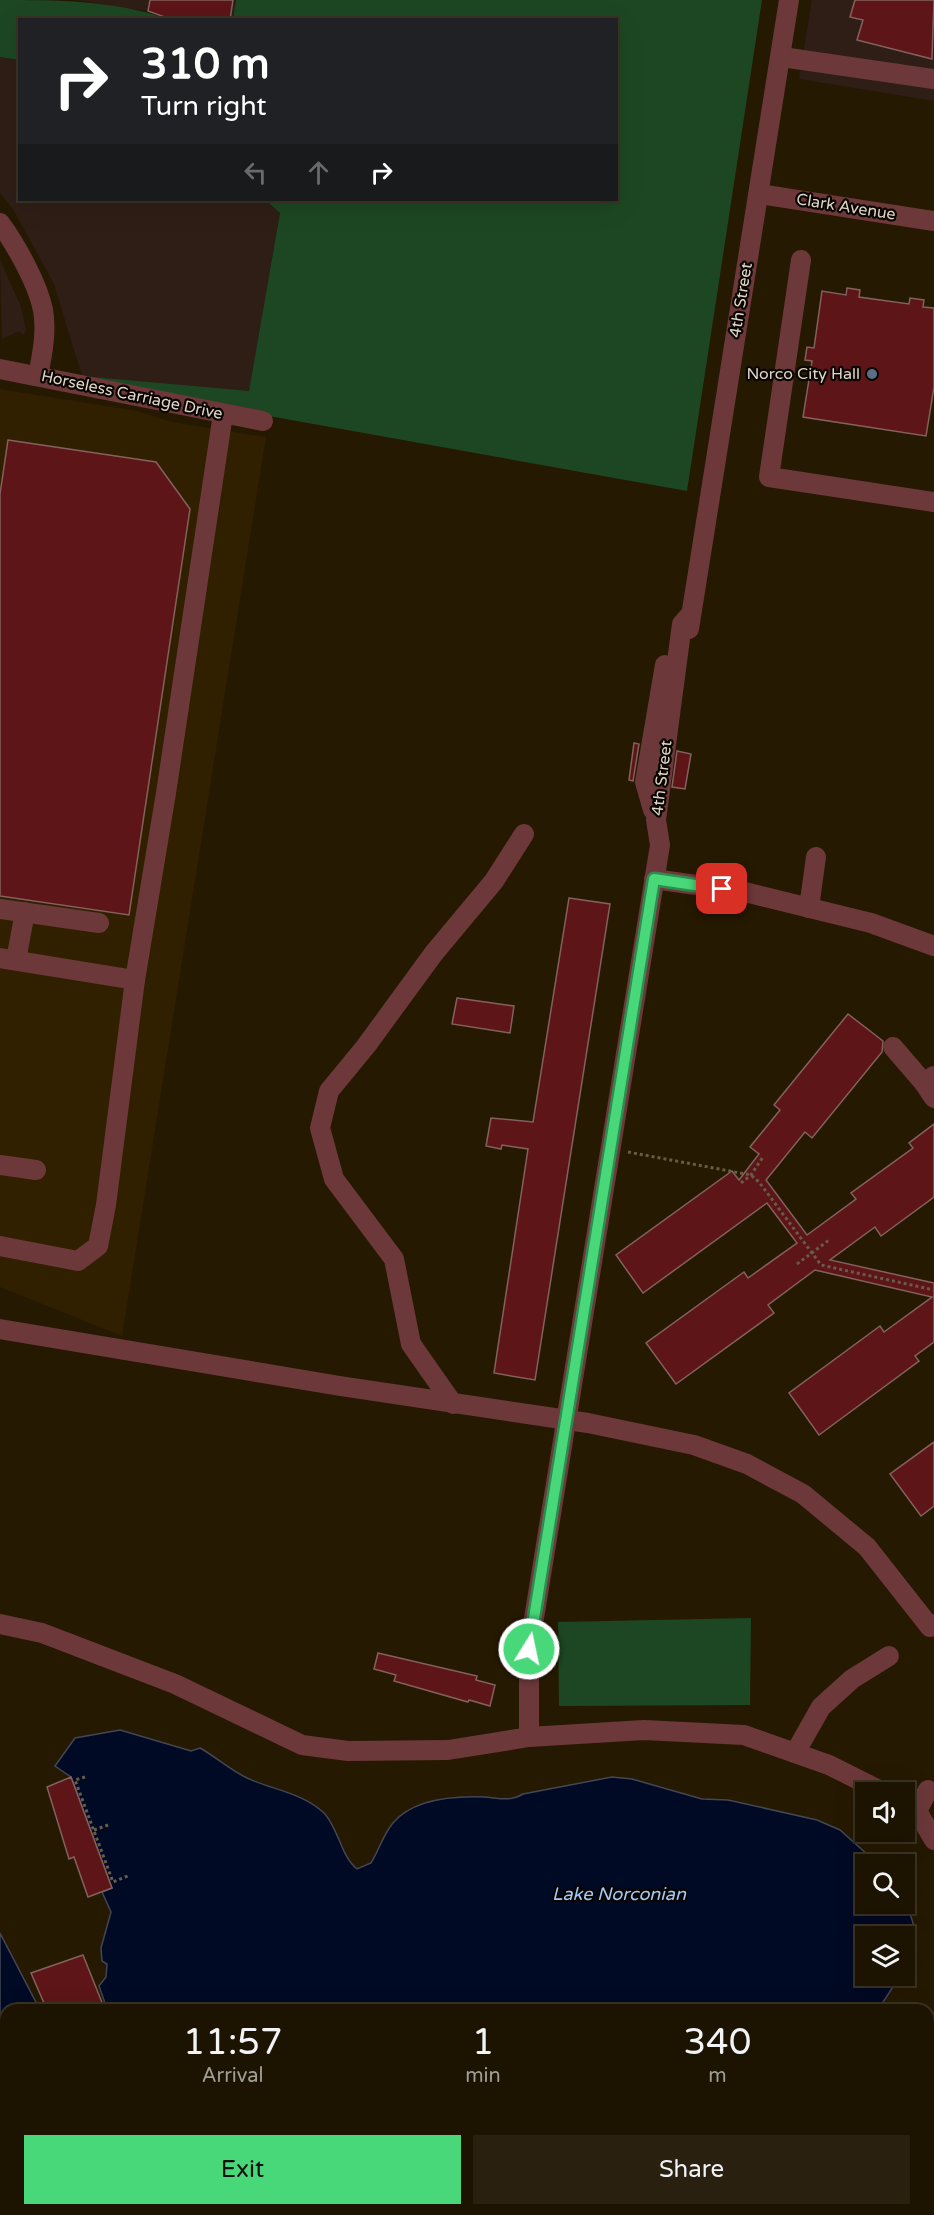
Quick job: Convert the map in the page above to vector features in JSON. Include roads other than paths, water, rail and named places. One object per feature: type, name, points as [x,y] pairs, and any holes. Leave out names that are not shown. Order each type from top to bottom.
[{"type":"street","name":"4th Street","points":[[529,1737],[529,1649],[660,845],[656,819],[645,782],[647,764],[662,670],[686,620],[782,57],[789,0]]},
{"type":"street","points":[[782,57],[934,79]]},
{"type":"street","name":"Clark Avenue","points":[[759,194],[934,221]]},
{"type":"street","points":[[0,223],[18,248],[43,311],[43,354],[38,376]]},
{"type":"street","points":[[801,260],[769,477],[934,502]]},
{"type":"street","name":"Horseless Carriage Drive","points":[[0,369],[263,421]]},
{"type":"street","points":[[0,1246],[78,1261],[98,1246],[106,1205],[135,980],[166,793],[223,414]]},
{"type":"street","points":[[660,845],[674,769],[689,662],[686,620]]},
{"type":"street","points":[[453,1404],[411,1344],[394,1259],[334,1179],[320,1128],[329,1090],[494,881],[524,834]]},
{"type":"street","points":[[810,908],[816,857]]},
{"type":"street","points":[[654,879],[745,892],[871,923],[934,946]]},
{"type":"street","points":[[0,909],[99,923]]},
{"type":"street","points":[[25,912],[8,959],[135,980]]},
{"type":"street","points":[[892,1047],[931,1086]]},
{"type":"street","points":[[0,1165],[36,1170]]},
{"type":"street","points":[[0,1329],[453,1404],[568,1420],[694,1445],[747,1464],[804,1494],[867,1547],[933,1629]]},
{"type":"street","points":[[0,1624],[42,1634],[175,1684],[302,1745],[348,1751],[448,1750],[529,1737],[644,1730],[744,1736],[829,1765],[864,1782]]},
{"type":"street","points":[[795,1753],[820,1707],[852,1679],[889,1656]]},
{"type":"street","points":[[915,1803],[928,1790]]},
{"type":"street","points":[[915,1814],[932,1835]]},
{"type":"water","name":"Lake Norconian","points":[[120,1730],[191,1751],[200,1748],[247,1778],[287,1792],[316,1806],[329,1820],[347,1857],[357,1869],[371,1863],[386,1832],[401,1815],[423,1804],[460,1797],[509,1799],[523,1794],[612,1777],[632,1779],[702,1799],[728,1800],[817,1820],[840,1830],[867,1854],[855,1854],[855,1914],[910,1914],[914,1926],[855,1926],[855,1986],[894,1986],[882,2004],[105,2004],[99,1986],[106,1977],[107,1964],[102,1961],[101,1948],[111,1912],[102,1892],[112,1888],[71,1777],[55,1766],[75,1738]]},
{"type":"water","points":[[0,1933],[37,2004],[0,2004]]},
{"type":"place","name":"Norco City Hall","points":[[872,374]]}]
